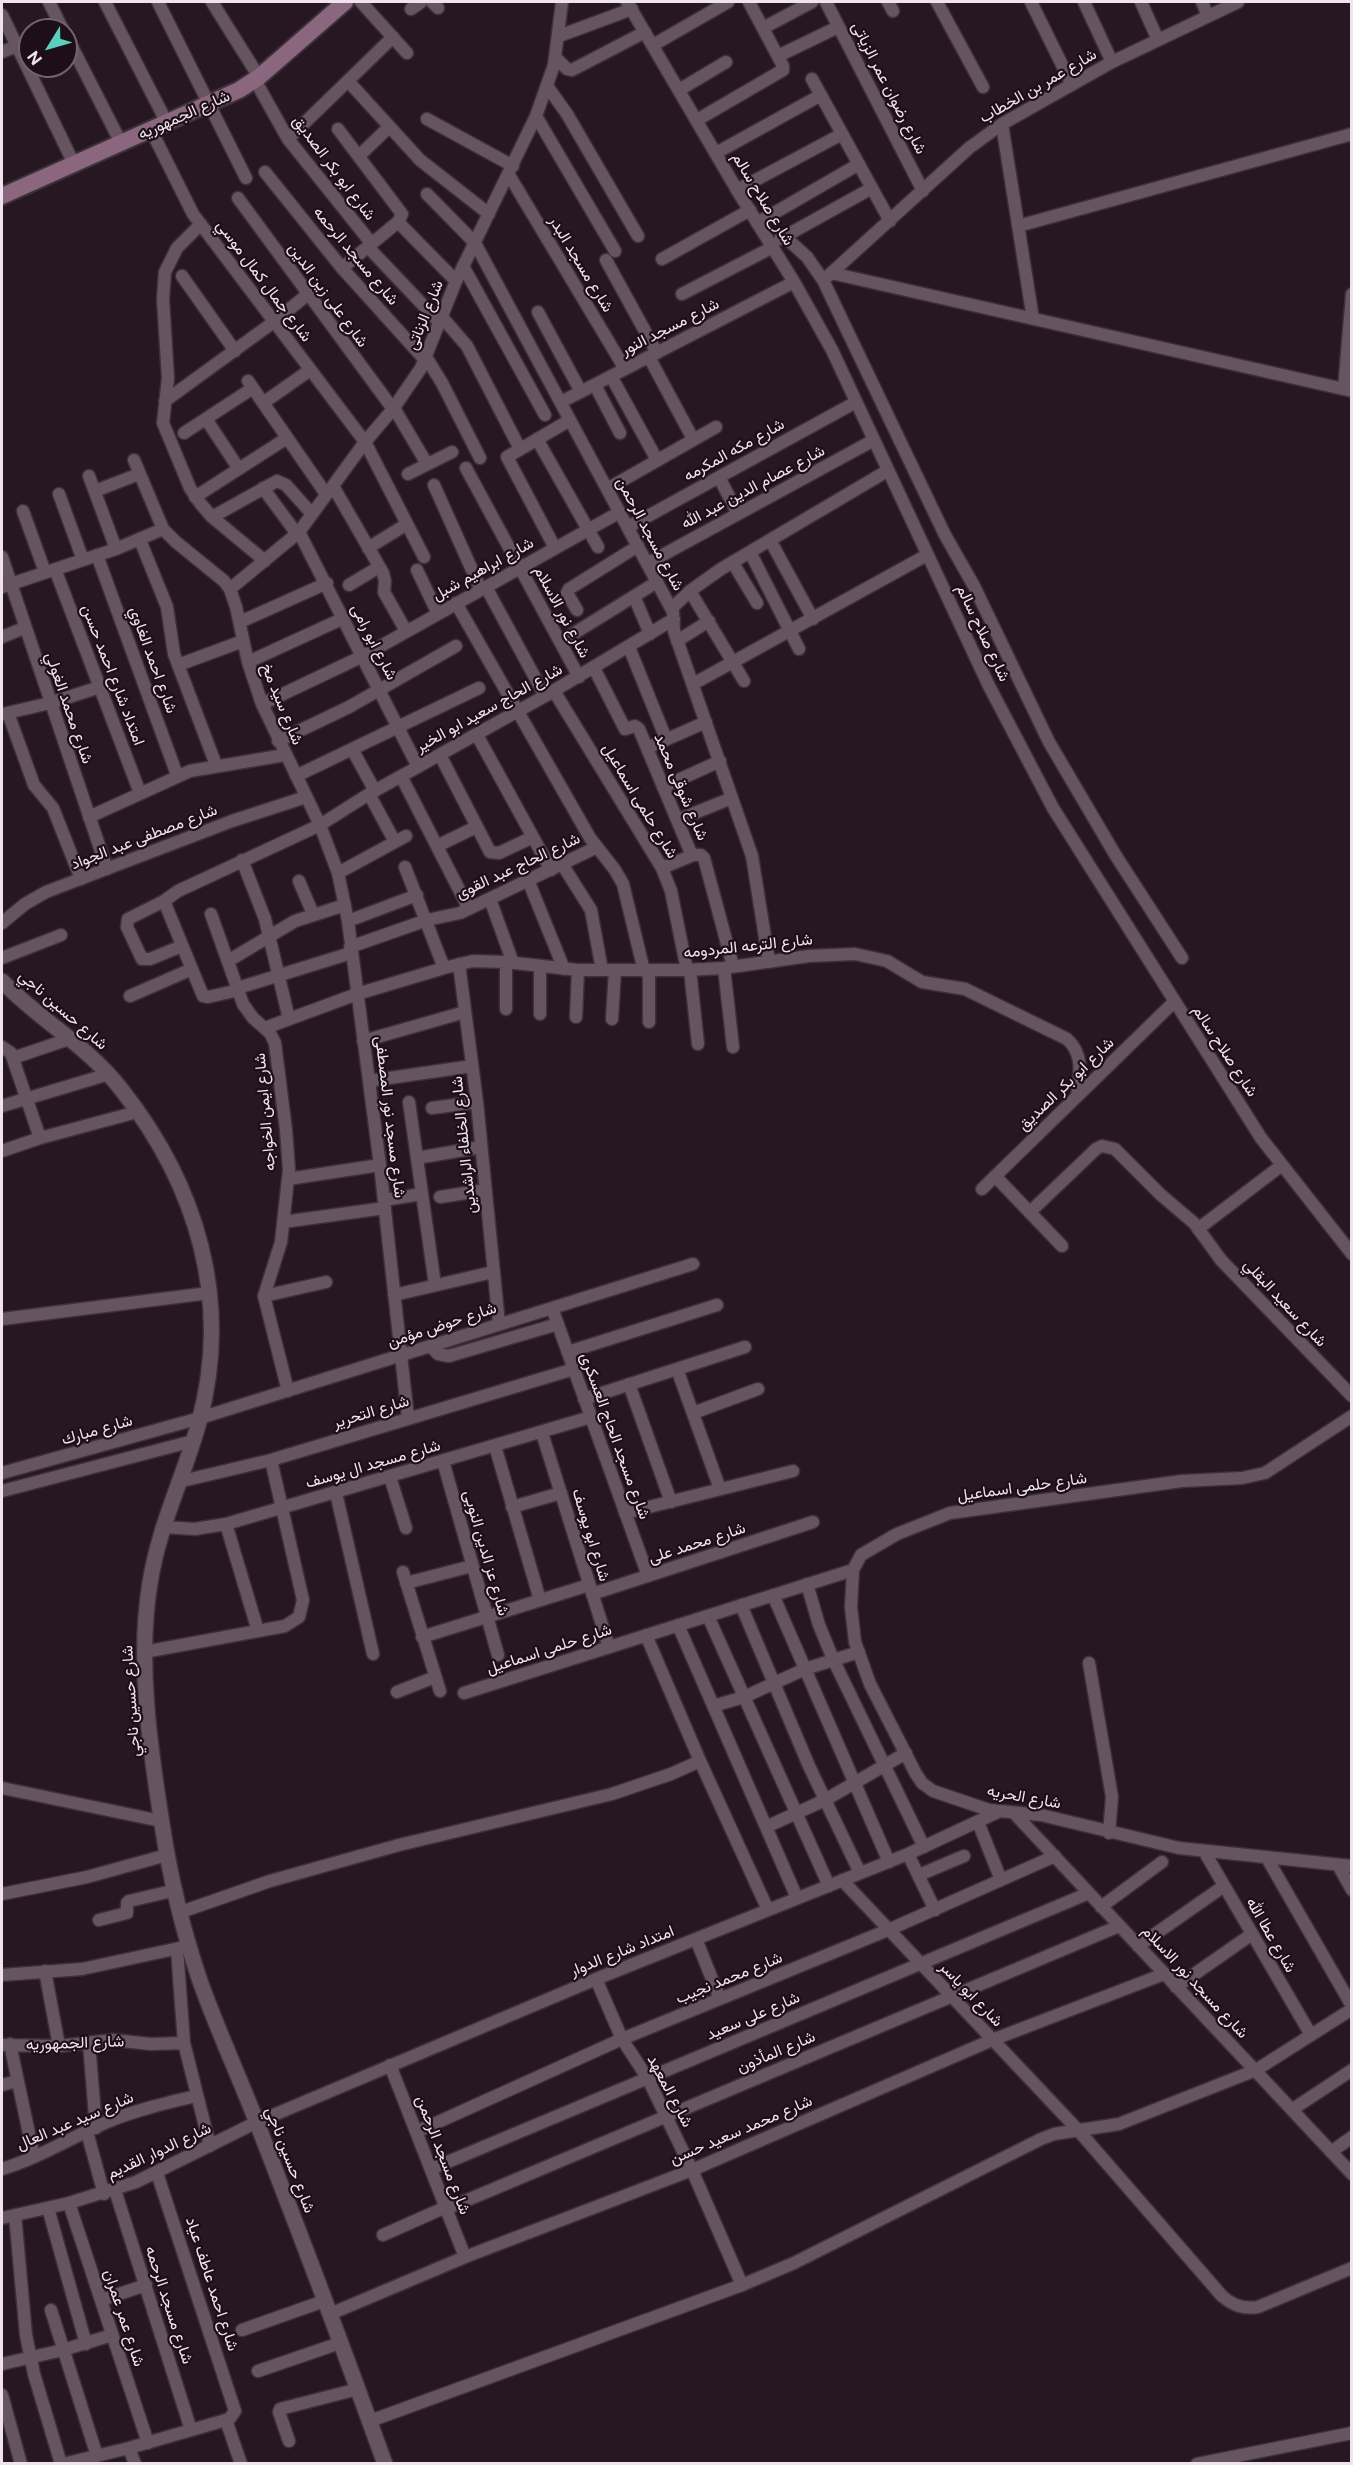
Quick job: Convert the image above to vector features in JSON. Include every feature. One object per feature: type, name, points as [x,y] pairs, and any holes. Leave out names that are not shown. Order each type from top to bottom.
[{"type":"main road","name":"شارع الجمهوريه","points":[[2,196],[210,104],[257,79],[345,2]]},
{"type":"street","points":[[49,2],[57,18]]},
{"type":"street","name":"شارع جمال كمال موسي","points":[[105,2],[159,127],[186,203],[365,442],[424,557]]},
{"type":"street","points":[[158,2],[246,178]]},
{"type":"street","name":"شارع ابو بكر الصديق","points":[[212,2],[257,79],[288,139],[370,246],[467,346],[520,448]]},
{"type":"street","points":[[361,2],[407,53]]},
{"type":"street","name":"شارع الزناتى","points":[[230,590],[298,533],[365,442],[394,409],[425,359],[456,281],[536,116],[555,57],[561,2]]},
{"type":"street","points":[[652,45],[728,2]]},
{"type":"street","points":[[697,120],[783,69],[749,2]]},
{"type":"street","points":[[763,28],[812,2]]},
{"type":"street","name":"شارع رضوان عمر الزياتى","points":[[826,2],[923,190]]},
{"type":"street","points":[[937,2],[983,87]]},
{"type":"street","points":[[1030,2],[1071,83]]},
{"type":"street","points":[[1084,2],[1112,62]]},
{"type":"street","points":[[1141,2],[1158,40]]},
{"type":"street","points":[[1202,2],[1208,16]]},
{"type":"street","name":"شارع عمر بن الخطاب","points":[[827,276],[969,148],[1002,124],[1071,83],[1238,2]]},
{"type":"street","points":[[559,36],[630,5]]},
{"type":"street","name":"شارع صلاح سالم","points":[[630,5],[737,190],[794,282],[831,350],[927,555],[1023,753],[1053,808],[1261,1138],[1352,1254]]},
{"type":"street","points":[[2,15],[74,164]]},
{"type":"street","points":[[778,56],[838,27]]},
{"type":"street","points":[[555,57],[567,69],[572,70],[645,32]]},
{"type":"street","points":[[288,139],[393,37]]},
{"type":"street","points":[[2,52],[17,46]]},
{"type":"street","points":[[78,59],[121,143]]},
{"type":"street","points":[[679,90],[726,62]]},
{"type":"street","points":[[812,79],[890,221]]},
{"type":"street","points":[[348,81],[420,160],[489,214]]},
{"type":"street","points":[[547,86],[567,114],[638,236]]},
{"type":"street","points":[[716,153],[821,95]]},
{"type":"street","points":[[536,116],[610,256],[693,439]]},
{"type":"street","points":[[427,119],[511,170]]},
{"type":"street","points":[[1002,124],[1033,319]]},
{"type":"street","points":[[359,156],[389,127]]},
{"type":"street","points":[[338,129],[400,209],[401,218],[342,268]]},
{"type":"street","points":[[737,190],[842,134]]},
{"type":"street","points":[[1018,226],[1352,134]]},
{"type":"street","points":[[758,223],[859,164]]},
{"type":"street","name":"شارع مسجد البدر","points":[[511,170],[625,369]]},
{"type":"street","name":"شارع مسجد الرحمه","points":[[265,172],[342,268],[425,359],[442,383],[480,458]]},
{"type":"street","points":[[682,294],[772,246],[872,188]]},
{"type":"street","name":"شارع مسجد الرحمن","points":[[427,194],[475,243],[648,563],[673,614],[677,641],[752,856],[769,962]]},
{"type":"street","name":"شارع على زين الدين","points":[[238,198],[394,409],[427,464]]},
{"type":"street","points":[[662,259],[750,210]]},
{"type":"street","points":[[398,222],[456,281]]},
{"type":"street","points":[[201,224],[177,248],[165,272],[163,299],[168,378],[164,431],[195,497],[212,517],[265,561]]},
{"type":"street","points":[[785,237],[827,276],[945,535],[974,586],[1049,742],[1116,856],[1182,958]]},
{"type":"street","points":[[464,267],[546,415]]},
{"type":"street","points":[[182,276],[235,351]]},
{"type":"street","points":[[827,276],[1033,319],[1348,390],[1352,294]]},
{"type":"street","name":"شارع مسجد النور","points":[[561,402],[794,282]]},
{"type":"street","points":[[165,401],[235,351],[308,294]]},
{"type":"street","points":[[538,312],[582,392]]},
{"type":"street","points":[[263,403],[310,370]]},
{"type":"street","points":[[611,376],[657,460]]},
{"type":"street","points":[[184,433],[250,385],[287,438],[329,490],[368,548],[384,578],[384,592],[406,631]]},
{"type":"street","points":[[595,385],[620,434]]},
{"type":"street","name":"شارع مكه المكرمه","points":[[628,527],[856,402]]},
{"type":"street","points":[[206,418],[239,469]]},
{"type":"street","points":[[555,548],[507,458],[520,448],[570,420]]},
{"type":"street","points":[[607,489],[716,426]]},
{"type":"street","points":[[195,497],[287,438]]},
{"type":"street","points":[[537,439],[598,547]]},
{"type":"street","name":"شارع عصام الدين عبد الله","points":[[648,563],[874,441]]},
{"type":"street","points":[[408,474],[452,452]]},
{"type":"street","points":[[134,460],[163,529],[224,581],[230,590]]},
{"type":"street","name":"شارع نور الاسلام","points":[[466,468],[579,677]]},
{"type":"street","name":"شارع الحاج سعيد ابو الخير","points":[[182,946],[146,960],[142,959],[127,927],[131,916],[242,860],[320,825],[372,792],[579,677],[650,634],[673,614],[690,591],[733,562],[887,471]]},
{"type":"street","points":[[95,491],[139,474]]},
{"type":"street","points":[[89,476],[116,549]]},
{"type":"street","points":[[719,477],[738,514]]},
{"type":"street","points":[[212,517],[277,481],[282,482],[312,514]]},
{"type":"street","name":"شارع حلمى اسماعيل","points":[[434,485],[483,588],[662,868],[671,891],[688,970],[698,1044]]},
{"type":"street","name":"شارع ابو رامى","points":[[263,488],[298,533],[327,583],[418,767]]},
{"type":"street","points":[[59,494],[83,560]]},
{"type":"street","name":"امتداد شارع احمد حسن","points":[[23,512],[100,687],[140,793]]},
{"type":"street","name":"شارع ابراهيم شبل","points":[[262,704],[363,656],[620,512]]},
{"type":"street","points":[[368,548],[407,524]]},
{"type":"street","points":[[6,585],[116,549],[163,529]]},
{"type":"street","points":[[140,540],[167,607],[172,644],[178,665],[216,765]]},
{"type":"street","points":[[770,540],[813,619]]},
{"type":"street","points":[[576,610],[567,592],[569,588],[638,546]]},
{"type":"street","points":[[750,552],[799,649]]},
{"type":"street","name":"شارع احمد الغاوي","points":[[98,555],[177,776]]},
{"type":"street","points":[[693,684],[927,555]]},
{"type":"street","name":"شارع محمد الغولي","points":[[2,557],[6,585],[24,627],[107,869]]},
{"type":"street","points":[[733,562],[757,603]]},
{"type":"street","points":[[350,585],[379,567]]},
{"type":"street","points":[[417,570],[438,614]]},
{"type":"street","points":[[560,642],[657,582]]},
{"type":"street","points":[[240,622],[327,583]]},
{"type":"street","name":"شارع سيد مخ","points":[[230,590],[240,622],[248,662],[262,704],[320,825]]},
{"type":"street","points":[[690,591],[744,681]]},
{"type":"street","points":[[634,596],[650,634]]},
{"type":"street","points":[[456,603],[517,712],[597,847],[615,870],[622,884],[646,970],[649,1022]]},
{"type":"street","points":[[248,662],[344,618]]},
{"type":"street","points":[[677,641],[709,621]]},
{"type":"street","points":[[2,637],[24,627]]},
{"type":"street","points":[[178,665],[243,641]]},
{"type":"street","points":[[278,741],[341,711],[456,646]]},
{"type":"street","points":[[629,647],[666,739]]},
{"type":"street","name":"شارع شوقى محمد","points":[[594,668],[625,729],[638,727],[693,855],[701,855],[704,858],[728,967]]},
{"type":"street","points":[[81,879],[53,808],[33,785],[5,714],[100,687]]},
{"type":"street","points":[[296,776],[479,688]]},
{"type":"street","points":[[647,748],[706,722]]},
{"type":"street","points":[[477,735],[533,837],[592,913],[609,970],[612,1019]]},
{"type":"street","points":[[338,873],[400,839],[372,792],[352,749]]},
{"type":"street","points":[[89,817],[177,776],[216,765],[285,755]]},
{"type":"street","points":[[440,755],[490,852],[495,854],[533,837]]},
{"type":"street","points":[[663,787],[720,761]]},
{"type":"street","points":[[401,776],[469,909]]},
{"type":"street","name":"شارع مصطفى عبد الجواد","points":[[2,923],[35,898],[232,821],[306,797]]},
{"type":"street","points":[[677,820],[732,798]]},
{"type":"street","name":"شارع مسجد نور المصطفى","points":[[320,825],[338,873],[348,921],[385,1204],[408,1418]]},
{"type":"street","points":[[437,846],[476,827]]},
{"type":"street","name":"شارع الحاج عبد القوى","points":[[192,969],[201,994],[205,997],[238,989],[351,950],[427,920],[469,909],[597,847]]},
{"type":"street","points":[[662,868],[693,855]]},
{"type":"street","points":[[242,860],[270,936],[289,1019]]},
{"type":"street","points":[[405,867],[444,968]]},
{"type":"street","points":[[528,880],[564,969]]},
{"type":"street","points":[[299,881],[313,915]]},
{"type":"street","points":[[348,921],[417,895]]},
{"type":"street","points":[[490,899],[509,963],[506,1009]]},
{"type":"street","points":[[130,996],[192,969],[164,901]]},
{"type":"street","points":[[228,961],[295,921],[345,905]]},
{"type":"street","name":"شارع ايمن الخواجه","points":[[211,914],[248,1011],[270,1033],[275,1043],[286,1130],[288,1179],[279,1250],[264,1296]]},
{"type":"street","points":[[2,958],[61,935]]},
{"type":"street","name":"شارع الترعه المردومه","points":[[264,1028],[357,994],[459,964],[509,963],[578,970],[688,970],[809,956],[855,954],[887,961],[922,981],[965,989],[1056,1034],[1073,1045],[1080,1060],[1077,1096]]},
{"type":"street","name":"شارع الخلفاء الراشدين","points":[[459,964],[477,1102],[499,1324]]},
{"type":"street","points":[[540,967],[540,1014]]},
{"type":"street","points":[[728,967],[733,1047]]},
{"type":"street","points":[[576,1017],[578,970]]},
{"type":"street","name":"شارع حسين ناجي","points":[[2,981],[23,1001],[72,1038],[109,1074],[171,1165],[188,1202],[201,1240],[209,1293],[210,1355],[194,1441],[162,1527],[149,1588],[144,1652],[161,1821],[181,1912],[183,1947],[201,1984],[257,2121],[385,2463]]},
{"type":"street","name":"شارع ابو بكر الصديق","points":[[981,1189],[1174,1002]]},
{"type":"street","points":[[363,1041],[465,1012]]},
{"type":"street","points":[[13,1058],[72,1038]]},
{"type":"street","points":[[2,1047],[7,1048],[13,1058],[40,1138]]},
{"type":"street","points":[[369,1081],[472,1065]]},
{"type":"street","points":[[2,1106],[109,1074]]},
{"type":"street","points":[[409,1102],[435,1285]]},
{"type":"street","points":[[432,1108],[477,1102]]},
{"type":"street","points":[[2,1151],[40,1138],[137,1112]]},
{"type":"street","name":"شارع سعيد البقلي","points":[[1030,1212],[1096,1149],[1108,1146],[1121,1154],[1161,1196],[1198,1229],[1217,1255],[1352,1396]]},
{"type":"street","points":[[417,1158],[481,1147]]},
{"type":"street","points":[[288,1179],[380,1165]]},
{"type":"street","points":[[1198,1229],[1282,1165]]},
{"type":"street","points":[[995,1176],[1062,1246]]},
{"type":"street","points":[[440,1197],[485,1190]]},
{"type":"street","points":[[283,1222],[385,1204],[422,1194]]},
{"type":"street","name":"شارع حوض مؤمن","points":[[200,1418],[693,1264]]},
{"type":"street","points":[[394,1295],[493,1272]]},
{"type":"street","points":[[288,1391],[264,1296],[326,1282]]},
{"type":"street","points":[[2,1319],[209,1293]]},
{"type":"street","points":[[568,1352],[717,1305]]},
{"type":"street","name":"شارع مسجد الحاج العسكرى","points":[[552,1308],[648,1576]]},
{"type":"street","points":[[430,1346],[438,1354],[449,1356],[558,1324]]},
{"type":"street","points":[[584,1399],[745,1347]]},
{"type":"street","name":"شارع التحرير","points":[[178,1482],[271,1460],[574,1369]]},
{"type":"street","points":[[677,1369],[720,1489]]},
{"type":"street","points":[[629,1384],[671,1502]]},
{"type":"street","points":[[693,1413],[758,1389]]},
{"type":"street","name":"شارع حلمى اسماعيل","points":[[464,1693],[853,1570],[856,1562],[870,1548],[897,1534],[950,1513],[1182,1481],[1242,1478],[1265,1473],[1352,1416]]},
{"type":"street","name":"شارع مسجد ال يوسف","points":[[162,1527],[195,1529],[226,1524],[591,1417]]},
{"type":"street","name":"شارع مبارك","points":[[2,1473],[200,1418]]},
{"type":"street","name":"شارع ابو يوسف","points":[[542,1432],[609,1647]]},
{"type":"street","points":[[2,1491],[194,1441]]},
{"type":"street","points":[[495,1446],[540,1600]]},
{"type":"street","points":[[144,1652],[293,1623],[303,1609],[303,1600],[271,1460]]},
{"type":"street","name":"شارع عز الدين النوبى","points":[[443,1461],[498,1655]]},
{"type":"street","points":[[625,1513],[793,1471]]},
{"type":"street","points":[[390,1477],[406,1528]]},
{"type":"street","points":[[336,1493],[373,1654]]},
{"type":"street","points":[[512,1507],[561,1493]]},
{"type":"street","name":"شارع محمد على","points":[[422,1636],[540,1600],[648,1576],[813,1522]]},
{"type":"street","points":[[226,1524],[258,1631]]},
{"type":"street","points":[[440,1691],[404,1577],[472,1566]]},
{"type":"street","name":"شارع الحريه","points":[[853,1570],[852,1619],[859,1652],[870,1684],[922,1783],[933,1791],[1000,1812],[1041,1815],[1154,1844],[1352,1866]]},
{"type":"street","points":[[807,1584],[819,1625],[833,1659],[924,1847]]},
{"type":"street","points":[[773,1595],[889,1862]]},
{"type":"street","points":[[741,1605],[825,1800],[860,1873]]},
{"type":"street","points":[[708,1616],[829,1886]]},
{"type":"street","points":[[678,1625],[797,1899]]},
{"type":"street","points":[[646,1635],[768,1910]]},
{"type":"street","points":[[712,1706],[744,1697],[805,1669],[859,1652]]},
{"type":"street","points":[[1089,1663],[1112,1797],[1109,1833]]},
{"type":"street","points":[[397,1692],[435,1677]]},
{"type":"street","points":[[766,1827],[825,1800],[906,1753]]},
{"type":"street","points":[[181,1912],[270,1881],[399,1845],[612,1794],[672,1774],[700,1761]]},
{"type":"street","points":[[2,1788],[161,1821]]},
{"type":"street","name":"امتداد شارع الدوار","points":[[257,2121],[596,1979],[889,1862],[1000,1812]]},
{"type":"street","name":"شارع مسجد نور الاسلام","points":[[1014,1813],[1352,2174]]},
{"type":"street","points":[[978,1822],[1001,1880]]},
{"type":"street","name":"شارع عطا الله","points":[[1204,1851],[1311,2035]]},
{"type":"street","points":[[908,1854],[935,1910]]},
{"type":"street","points":[[2,1881],[3,1894],[87,1877],[167,1855]]},
{"type":"street","points":[[919,1875],[964,1856]]},
{"type":"street","name":"شارع محمد نجيب","points":[[416,2132],[622,2039],[888,1930],[1054,1856]]},
{"type":"street","points":[[370,2421],[794,2264],[1041,2139],[1054,2134],[1119,2124],[1256,2070],[1352,2008],[1268,1858]]},
{"type":"street","points":[[1101,1907],[1162,1862]]},
{"type":"street","points":[[1338,1865],[1352,1890]]},
{"type":"street","name":"شارع ابو ياسر","points":[[842,1880],[1078,2130],[1222,2296],[1232,2304],[1245,2308],[1258,2307],[1352,2268]]},
{"type":"street","points":[[1138,1946],[1224,1886]]},
{"type":"street","points":[[99,1920],[127,1913],[129,1901],[176,1890]]},
{"type":"street","name":"شارع على سعيد","points":[[431,2169],[1089,1893]]},
{"type":"street","name":"شارع المأذون","points":[[383,2235],[1119,1926]]},
{"type":"street","points":[[1176,1987],[1252,1935]]},
{"type":"street","points":[[696,1939],[720,1999]]},
{"type":"street","points":[[2,1974],[82,1969],[183,1947],[184,2043],[210,2146]]},
{"type":"street","points":[[45,1971],[59,2046]]},
{"type":"street","name":"شارع محمد سعيد حسن","points":[[242,2330],[327,2307],[692,2170],[992,2040],[1164,1974]]},
{"type":"street","name":"شارع المعهد","points":[[596,1979],[622,2039],[648,2079],[692,2170],[742,2285]]},
{"type":"street","name":"شارع الجمهوريه","points":[[6,2045],[59,2046],[113,2040],[151,2044],[184,2043]]},
{"type":"street","name":"شارع مسجد الرحمه","points":[[89,2043],[92,2130],[109,2192],[146,2285],[191,2430]]},
{"type":"street","points":[[6,2045],[17,2081],[34,2157]]},
{"type":"street","name":"شارع مسجد الرحمن","points":[[390,2066],[465,2257]]},
{"type":"street","points":[[1293,2109],[1352,2070]]},
{"type":"street","points":[[2,2085],[17,2081]]},
{"type":"street","name":"شارع سيد عبد العال","points":[[2,2169],[131,2113],[196,2096]]},
{"type":"street","name":"شارع الدوار القديم","points":[[2,2218],[109,2192],[158,2173],[257,2121]]},
{"type":"street","points":[[1331,2152],[1352,2137]]},
{"type":"street","name":"شارع احمد عاطف عياد","points":[[158,2173],[235,2406],[234,2415],[226,2420]]},
{"type":"street","name":"شارع عمر عمران","points":[[69,2203],[148,2443]]},
{"type":"street","points":[[48,2208],[86,2344]]},
{"type":"street","points":[[15,2215],[20,2289],[30,2358],[62,2463],[129,2448],[226,2420],[241,2463]]},
{"type":"street","points":[[101,2300],[146,2285]]},
{"type":"street","points":[[51,2310],[97,2456]]},
{"type":"street","points":[[2,2364],[86,2344],[112,2335]]},
{"type":"street","points":[[258,2371],[340,2343]]},
{"type":"street","points":[[289,2441],[280,2409],[358,2389]]},
{"type":"street","points":[[2,2395],[21,2463]]},
{"type":"street","points":[[1197,2463],[1352,2433]]},
{"type":"street","points":[[129,2448],[135,2463]]}]
